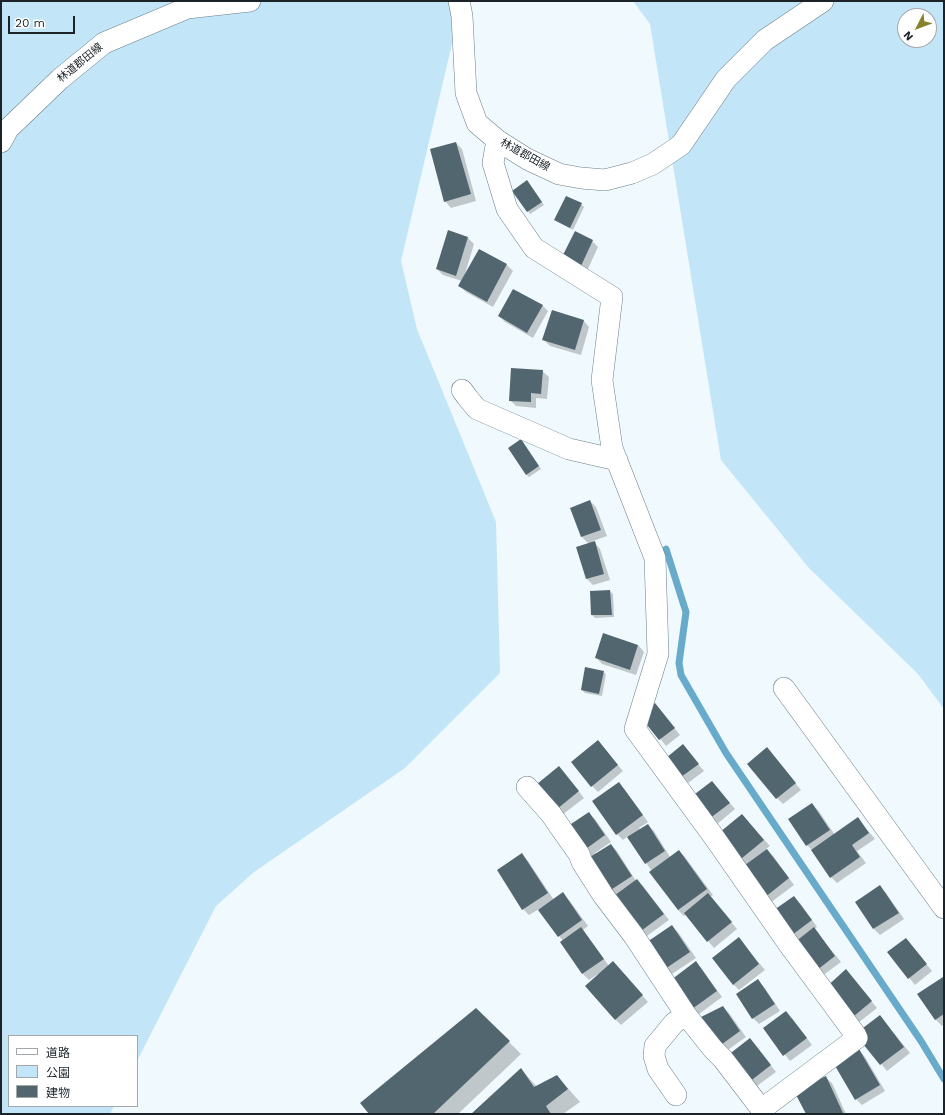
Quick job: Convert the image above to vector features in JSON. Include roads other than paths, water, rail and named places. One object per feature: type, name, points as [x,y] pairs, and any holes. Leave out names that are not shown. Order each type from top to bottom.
[{"type":"street","name":"林道郡田線","points":[[1,142],[8,129],[60,79],[104,43],[187,8],[250,1]]},
{"type":"street","name":"林道郡田線","points":[[459,1],[462,16],[466,93],[477,123],[497,140],[527,159],[559,174],[605,180],[632,173],[653,164],[681,145],[726,79],[765,40],[823,1]]},
{"type":"street","points":[[497,140],[494,164],[508,209],[534,248],[612,297],[602,380],[612,448],[654,558],[658,654],[635,729],[714,836],[790,946],[857,1038],[764,1112],[723,1059],[713,1049],[686,1015],[634,936],[602,895],[582,862],[579,854],[550,814],[527,786]]},
{"type":"street","points":[[462,390],[477,409],[569,449],[617,460]]},
{"type":"street","points":[[784,688],[944,908]]},
{"type":"street","points":[[676,1095],[658,1069],[654,1056],[655,1046],[674,1023],[686,1015]]},
{"type":"waterway","points":[[666,549],[686,612],[679,663],[681,675],[726,753],[921,1041],[944,1079]]}]
